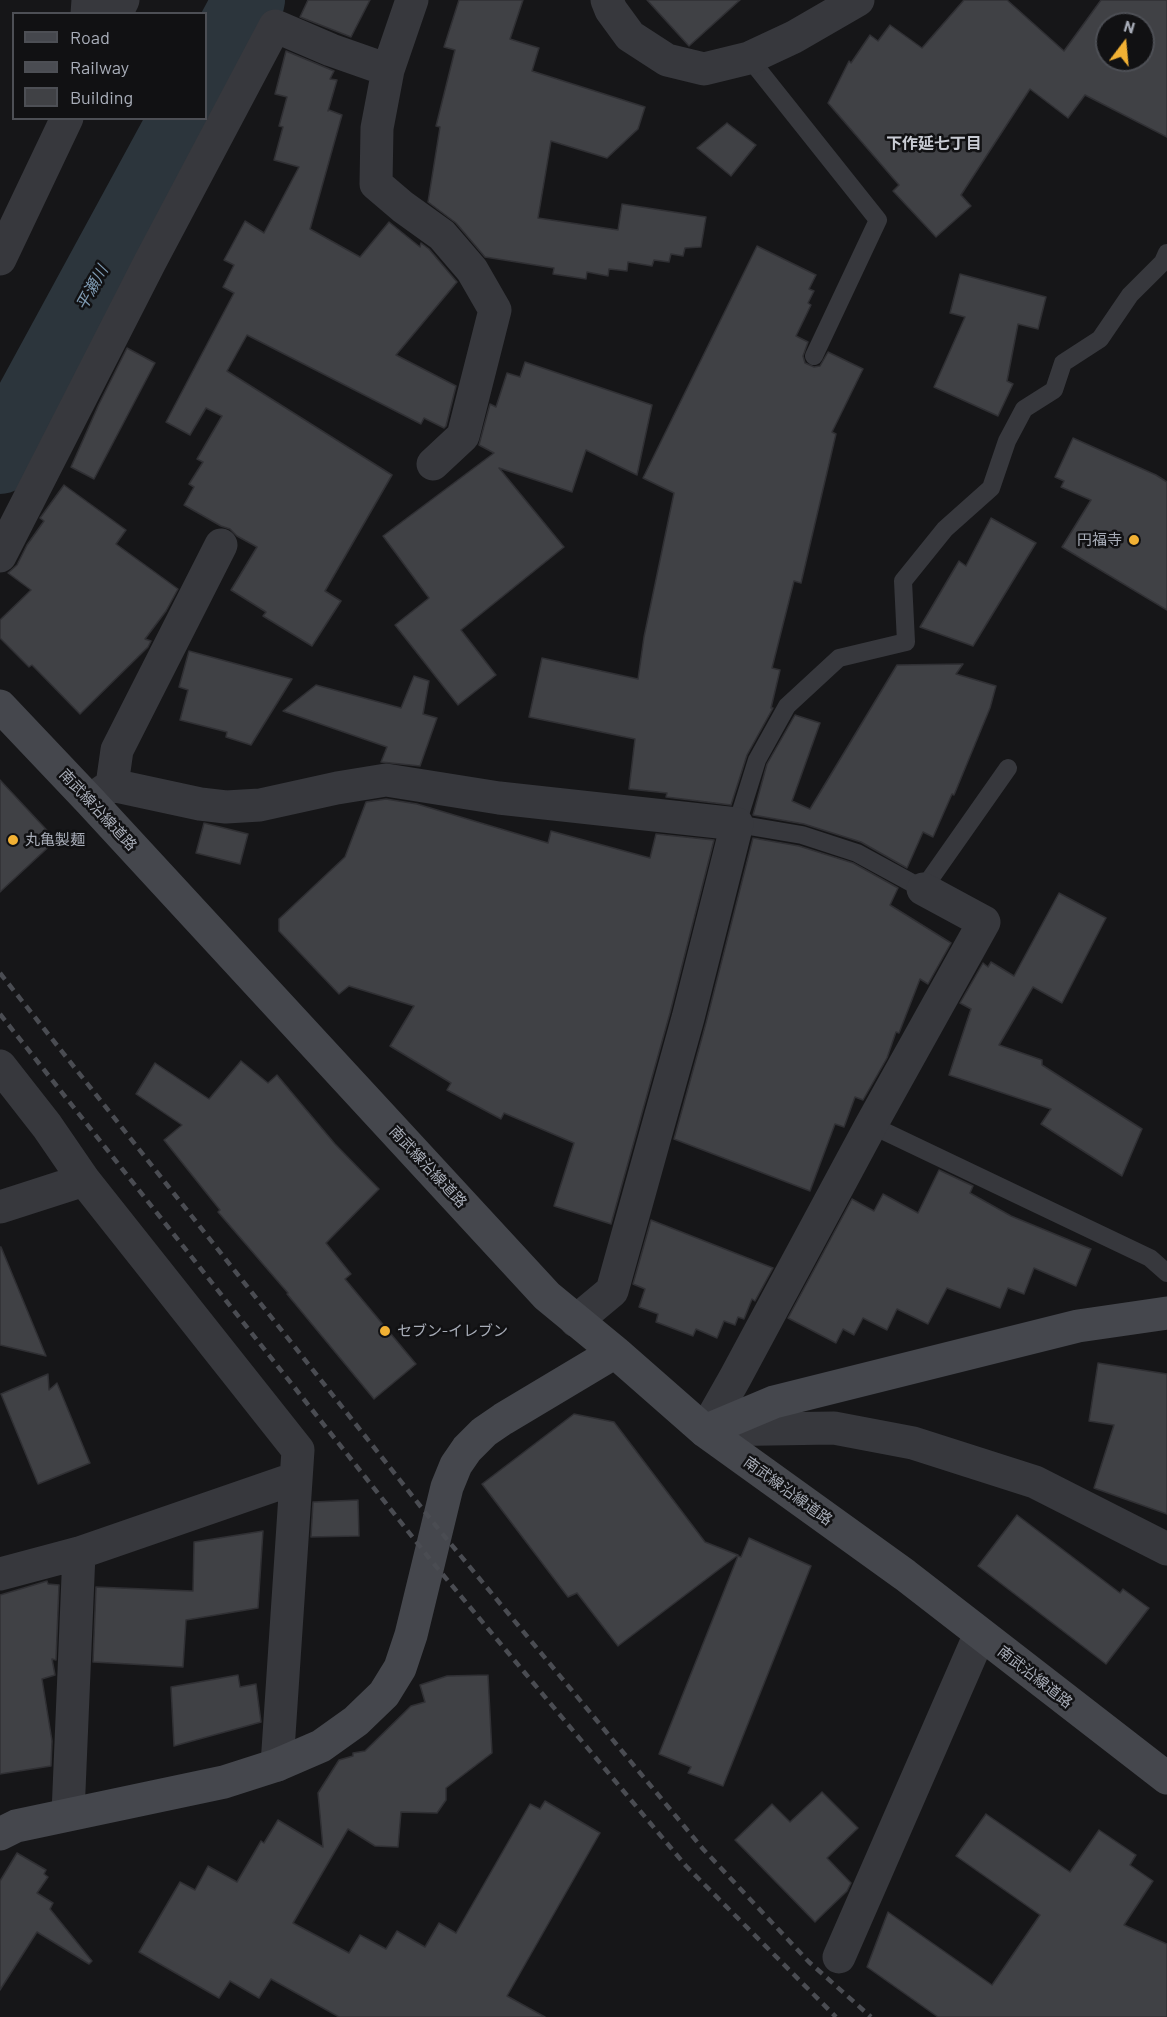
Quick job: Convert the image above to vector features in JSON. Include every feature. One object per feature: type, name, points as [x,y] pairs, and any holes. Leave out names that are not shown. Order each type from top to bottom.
[{"type":"street","points":[[412,0],[388,70],[377,128],[376,184],[442,235],[472,270],[495,310],[463,436],[433,464]]},
{"type":"street","points":[[607,0],[611,10],[630,36],[667,60],[704,69],[749,58],[794,37],[858,0]]},
{"type":"street","points":[[0,556],[150,262],[275,26],[331,50],[388,70]]},
{"type":"street","points":[[0,260],[66,120]]},
{"type":"street","points":[[221,545],[117,750],[101,793],[226,807],[260,806],[337,788],[386,780],[499,798],[737,824],[688,1018],[612,1291],[576,1321]]},
{"type":"street","name":"南武線沿線道路","points":[[0,706],[101,793],[547,1296],[705,1431],[905,1575]]},
{"type":"street","points":[[705,1431],[984,922],[923,889]]},
{"type":"street","points":[[0,1066],[47,1126],[84,1180],[298,1450],[278,1765]]},
{"type":"street","points":[[2,1204],[84,1180]]},
{"type":"street","points":[[705,1431],[774,1402],[1078,1326],[1167,1313]]},
{"type":"street","points":[[0,1834],[16,1826],[224,1782],[278,1765],[321,1746],[356,1721],[384,1694],[400,1668],[411,1635],[447,1487],[456,1465],[467,1449],[484,1432],[503,1419],[615,1352]]},
{"type":"street","points":[[705,1431],[834,1428],[913,1443],[1035,1482],[1167,1549]]},
{"type":"street","points":[[0,1574],[79,1553],[296,1478]]},
{"type":"street","points":[[68,1814],[79,1553]]},
{"type":"street","name":"南武沿線道路","points":[[905,1575],[1167,1778]]},
{"type":"street","points":[[839,1957],[980,1634]]},
{"type":"lane","points":[[749,58],[878,220],[814,356]]},
{"type":"lane","points":[[1008,768],[923,889],[857,853],[801,835],[737,824],[757,760],[787,706],[839,658],[906,642],[903,581],[945,529],[991,488],[1007,441],[1024,409],[1054,390],[1063,363],[1100,339],[1130,295],[1163,262],[1167,253]]},
{"type":"lane","points":[[871,1125],[1150,1258],[1167,1273]]},
{"type":"building","points":[[308,0],[370,0],[351,37],[300,17]]},
{"type":"building","points":[[459,0],[523,0],[510,39],[539,48],[532,71],[645,107],[638,129],[607,158],[551,141],[538,218],[618,230],[622,204],[706,217],[701,247],[685,248],[683,256],[671,254],[669,262],[654,260],[652,266],[628,262],[627,271],[609,269],[608,276],[587,272],[586,279],[553,274],[554,268],[485,257],[456,223],[428,202],[440,127],[436,126],[455,50],[444,47]]},
{"type":"building","points":[[647,0],[740,0],[689,46]]},
{"type":"building","points":[[964,0],[1007,0],[1064,51],[1101,0],[1167,0],[1167,137],[1085,95],[1068,118],[1030,89],[961,195],[971,206],[936,237],[893,191],[899,185],[828,103],[849,61],[851,63],[870,35],[878,41],[890,25],[922,48]]},
{"type":"building","points":[[286,51],[334,71],[330,79],[337,80],[328,111],[342,115],[310,229],[360,257],[389,222],[420,247],[421,243],[429,249],[457,282],[396,355],[456,386],[444,428],[424,418],[421,424],[247,335],[227,371],[392,475],[325,591],[341,601],[312,646],[263,616],[266,612],[231,590],[257,547],[237,536],[230,529],[184,505],[194,487],[189,484],[203,462],[197,459],[222,416],[206,408],[190,435],[166,422],[234,293],[223,287],[234,265],[224,260],[245,221],[264,233],[299,167],[274,160],[283,127],[279,126],[287,97],[275,94]]},
{"type":"building","points":[[727,123],[756,145],[731,176],[697,148]]},
{"type":"building","points":[[757,246],[816,275],[809,289],[814,291],[808,303],[811,305],[796,336],[808,342],[803,356],[805,363],[814,367],[820,366],[828,352],[863,369],[832,432],[836,434],[801,583],[794,581],[772,668],[780,670],[771,708],[773,708],[747,755],[731,805],[666,797],[667,793],[629,789],[635,739],[529,717],[542,658],[638,679],[644,637],[674,493],[643,478]]},
{"type":"building","points":[[960,274],[1046,297],[1038,329],[1018,324],[1007,381],[1013,384],[998,416],[934,387],[965,317],[950,313]]},
{"type":"building","points":[[127,348],[155,363],[94,479],[71,467]]},
{"type":"building","points":[[525,362],[652,405],[637,475],[586,450],[572,492],[499,468],[564,547],[461,630],[496,675],[458,705],[395,625],[429,598],[383,536],[494,453],[479,445],[490,404],[496,407],[507,373],[520,377]]},
{"type":"building","points":[[1073,438],[1167,482],[1167,610],[1062,547],[1091,500],[1061,487],[1064,481],[1055,477]]},
{"type":"building","points":[[64,485],[126,530],[116,544],[178,589],[166,611],[145,639],[151,641],[148,647],[80,714],[32,665],[29,667],[0,638],[0,620],[31,590],[8,573],[17,565],[27,545],[44,521],[40,518]]},
{"type":"building","points":[[991,518],[1036,543],[973,646],[920,627],[959,561],[966,566]]},
{"type":"building","points":[[189,651],[292,679],[251,745],[226,737],[227,732],[180,720],[188,690],[179,687]]},
{"type":"building","points":[[963,664],[956,674],[996,686],[990,708],[954,795],[952,794],[933,837],[923,832],[907,868],[861,842],[804,824],[753,815],[767,764],[795,715],[820,723],[792,801],[810,809],[897,665]]},
{"type":"building","points":[[414,676],[429,681],[423,714],[437,718],[420,766],[381,762],[387,747],[283,711],[316,685],[401,708]]},
{"type":"building","points":[[0,780],[56,840],[0,892]]},
{"type":"building","points":[[386,799],[417,804],[548,843],[551,831],[650,858],[656,834],[714,840],[670,1013],[611,1224],[554,1206],[574,1143],[504,1113],[501,1119],[447,1090],[451,1083],[390,1046],[414,1006],[349,986],[339,994],[279,931],[279,919],[345,857],[366,802]]},
{"type":"building","points":[[204,823],[248,834],[240,864],[196,853]]},
{"type":"building","points":[[753,838],[799,846],[853,863],[898,888],[890,905],[951,943],[928,984],[920,979],[899,1033],[896,1032],[887,1058],[863,1100],[855,1097],[844,1127],[835,1124],[810,1191],[674,1139]]},
{"type":"building","points":[[1059,893],[1106,918],[1062,1003],[1033,987],[999,1045],[1042,1060],[1042,1065],[1142,1129],[1122,1176],[1041,1124],[1051,1109],[949,1075],[971,1009],[960,1003],[983,963],[988,967],[991,962],[1014,976]]},
{"type":"building","points":[[241,1061],[268,1083],[277,1075],[335,1144],[379,1189],[326,1243],[351,1274],[345,1279],[416,1364],[374,1399],[288,1293],[218,1212],[220,1210],[164,1140],[182,1125],[136,1094],[155,1063],[209,1099]]},
{"type":"building","points":[[939,1170],[973,1186],[970,1193],[1011,1216],[1091,1249],[1076,1286],[1034,1268],[1024,1294],[1008,1288],[1000,1308],[947,1288],[928,1324],[897,1309],[887,1330],[863,1318],[854,1335],[843,1329],[836,1343],[788,1318],[852,1199],[874,1211],[883,1194],[918,1213]]},
{"type":"building","points":[[651,1220],[773,1268],[755,1301],[752,1299],[744,1319],[738,1317],[735,1325],[724,1321],[717,1338],[696,1329],[693,1336],[656,1322],[658,1314],[639,1307],[645,1289],[633,1284]]},
{"type":"building","points":[[1,1247],[46,1356],[0,1345]]},
{"type":"building","points":[[1098,1363],[1167,1374],[1167,1514],[1094,1488],[1114,1425],[1089,1421]]},
{"type":"building","points":[[48,1374],[49,1390],[57,1383],[90,1463],[38,1484],[1,1394]]},
{"type":"building","points":[[574,1414],[614,1422],[705,1542],[738,1555],[618,1646],[577,1593],[568,1597],[482,1484]]},
{"type":"building","points":[[358,1500],[359,1536],[311,1537],[313,1502]]},
{"type":"building","points":[[1017,1515],[1120,1593],[1123,1589],[1149,1608],[1106,1664],[978,1566]]},
{"type":"building","points":[[263,1531],[258,1608],[186,1620],[183,1667],[93,1662],[96,1587],[193,1591],[194,1542]]},
{"type":"building","points":[[749,1538],[811,1566],[723,1786],[688,1773],[691,1767],[659,1754],[738,1556],[741,1557]]},
{"type":"building","points":[[47,1581],[48,1584],[59,1585],[56,1660],[52,1659],[55,1675],[42,1679],[52,1741],[51,1766],[0,1774],[0,1595]]},
{"type":"building","points":[[238,1675],[240,1687],[256,1684],[261,1722],[174,1746],[171,1687]]},
{"type":"building","points":[[488,1675],[492,1753],[446,1788],[446,1800],[437,1813],[401,1812],[398,1847],[375,1846],[348,1829],[293,1923],[349,1953],[360,1935],[386,1949],[397,1931],[425,1947],[439,1923],[456,1933],[530,1804],[540,1809],[545,1801],[600,1833],[507,1996],[545,2017],[339,2017],[271,1979],[259,1998],[230,1981],[219,1998],[139,1952],[180,1882],[195,1890],[208,1866],[237,1882],[261,1841],[264,1843],[278,1820],[323,1847],[318,1793],[339,1760],[353,1756],[353,1753],[365,1751],[411,1706],[425,1702],[420,1685],[447,1676]]},
{"type":"building","points":[[822,1792],[858,1828],[827,1858],[851,1883],[847,1891],[815,1922],[735,1840],[772,1804],[790,1822]]},
{"type":"building","points":[[986,1814],[1070,1872],[1099,1830],[1136,1855],[1130,1865],[1153,1881],[1124,1925],[1167,1944],[1167,2017],[938,2017],[867,1967],[888,1912],[992,1985],[1040,1915],[956,1856]]},
{"type":"building","points":[[17,1853],[46,1870],[44,1874],[48,1877],[37,1893],[53,1903],[50,1909],[92,1961],[89,1964],[37,1932],[0,1990],[0,1881]]},
{"type":"waterway","name":"平瀬川","points":[[207,79],[249,0]]},
{"type":"waterway","name":"平瀬川","points":[[0,458],[184,120]]},
{"type":"railway","points":[[0,973],[436,1526],[703,1849],[809,1962],[871,2017]]},
{"type":"railway","points":[[0,1014],[429,1558],[686,1866],[836,2017]]},
{"type":"place","name":"円福寺","points":[[1134,540]]},
{"type":"place","name":"丸亀製麺","points":[[13,840]]},
{"type":"place","name":"セブン-イレブン","points":[[385,1331]]},
{"type":"district","name":"下作延七丁目","points":[[934,144]]}]
